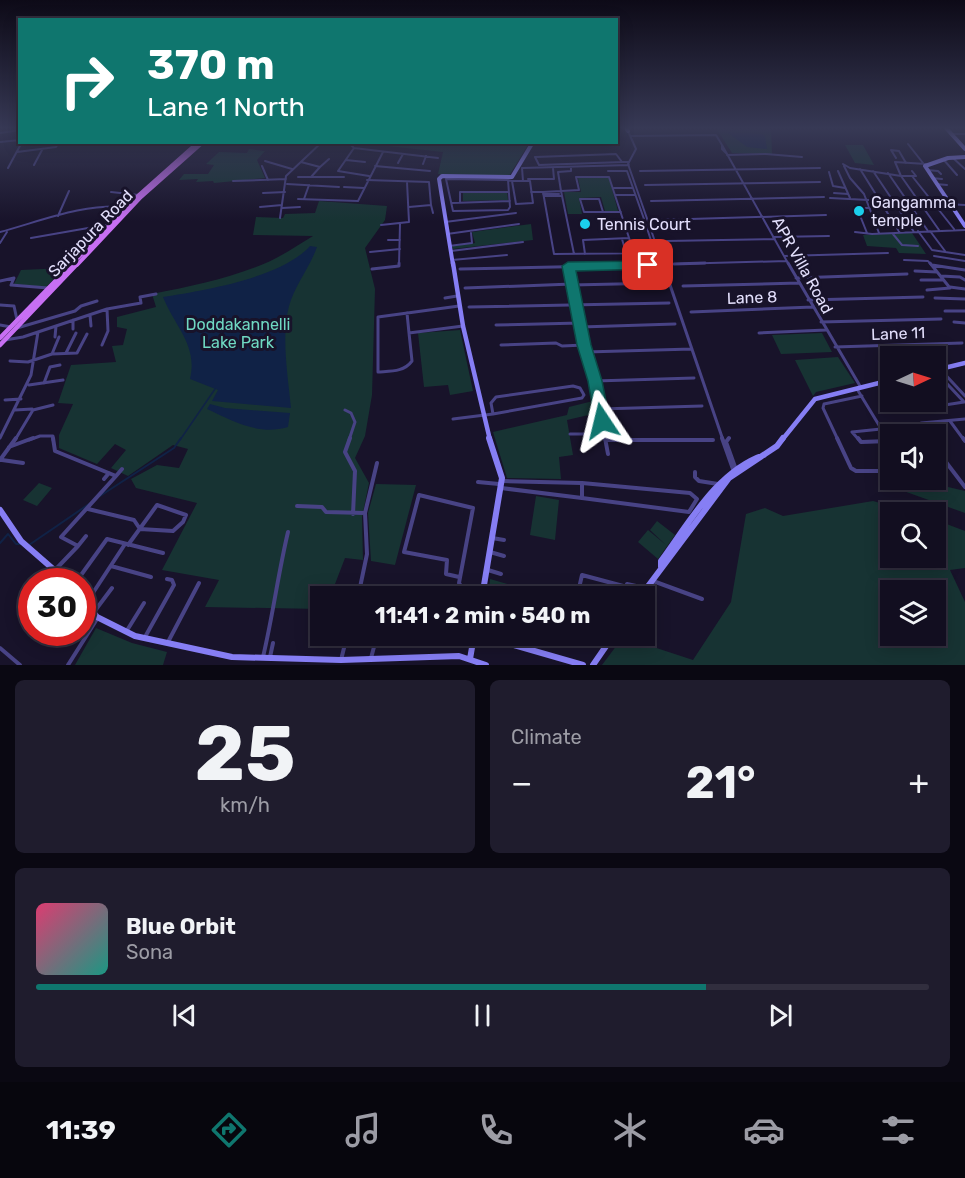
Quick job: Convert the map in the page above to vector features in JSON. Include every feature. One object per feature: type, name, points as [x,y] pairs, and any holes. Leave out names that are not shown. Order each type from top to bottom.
[{"type":"main road","name":"Sarjapura Road","points":[[0,345],[14,327],[127,207],[180,159]]},
{"type":"main road","name":"Sarjapura Road","points":[[14,327],[17,320],[48,288],[182,159]]},
{"type":"street","points":[[8,168],[13,159]]},
{"type":"street","points":[[34,165],[37,159]]},
{"type":"street","points":[[280,218],[286,176],[304,159]]},
{"type":"street","points":[[310,177],[329,159]]},
{"type":"street","points":[[298,199],[358,201],[378,159]]},
{"type":"street","points":[[398,163],[400,159]]},
{"type":"street","points":[[423,164],[425,159]]},
{"type":"street","points":[[512,179],[446,179],[446,196],[455,211],[508,210],[512,179],[523,159]]},
{"type":"street","points":[[536,159],[539,165],[622,162],[628,164]]},
{"type":"street","points":[[628,164],[631,159]]},
{"type":"street","name":"APR Villa Road","points":[[729,159],[880,427]]},
{"type":"street","points":[[904,159],[906,163]]},
{"type":"street","points":[[920,159],[964,224]]},
{"type":"street","points":[[939,230],[901,176],[894,162],[924,164],[943,159]]},
{"type":"street","points":[[943,159],[957,175]]},
{"type":"street","points":[[365,162],[346,160],[338,172],[369,176]]},
{"type":"street","points":[[265,161],[292,169]]},
{"type":"street","points":[[301,162],[320,167]]},
{"type":"street","points":[[523,180],[522,168],[628,164]]},
{"type":"street","points":[[628,164],[659,253],[633,252]]},
{"type":"street","points":[[879,234],[871,208],[843,164],[860,170],[916,176],[912,171]]},
{"type":"street","points":[[866,164],[868,171]]},
{"type":"street","points":[[262,166],[267,180]]},
{"type":"street","points":[[374,166],[430,171]]},
{"type":"street","points":[[606,166],[633,252]]},
{"type":"street","points":[[571,167],[571,171],[558,172],[574,254]]},
{"type":"street","points":[[523,180],[554,179],[553,168]]},
{"type":"street","points":[[640,171],[820,168]]},
{"type":"street","points":[[860,170],[900,233]]},
{"type":"street","points":[[927,170],[938,171],[941,174]]},
{"type":"street","points":[[608,171],[627,171],[644,219],[623,220]]},
{"type":"street","points":[[838,171],[850,198]]},
{"type":"street","points":[[873,171],[892,200],[932,250],[965,255]]},
{"type":"street","points":[[829,172],[833,186],[845,188]]},
{"type":"street","points":[[888,173],[945,251]]},
{"type":"street","points":[[912,176],[954,229]]},
{"type":"street","points":[[298,177],[344,177]]},
{"type":"street","points":[[531,192],[561,194],[579,190],[576,177],[609,177]]},
{"type":"street","points":[[483,586],[501,484],[463,326],[439,178],[508,178],[530,181],[533,203],[516,204],[512,179]]},
{"type":"street","points":[[932,178],[942,179]]},
{"type":"street","points":[[233,182],[286,179]]},
{"type":"street","points":[[367,180],[429,182],[433,213]]},
{"type":"street","points":[[381,225],[409,222],[407,182]]},
{"type":"street","points":[[645,185],[820,182]]},
{"type":"street","points":[[286,184],[339,187]]},
{"type":"street","points":[[936,184],[947,185]]},
{"type":"street","points":[[304,199],[309,185]]},
{"type":"street","points":[[344,187],[364,188]]},
{"type":"street","points":[[513,197],[514,187]]},
{"type":"street","points":[[613,188],[633,188]]},
{"type":"street","points":[[58,216],[69,191]]},
{"type":"street","points":[[111,192],[139,195]]},
{"type":"street","points":[[263,193],[285,192]]},
{"type":"street","points":[[460,202],[459,192],[509,192]]},
{"type":"street","points":[[834,193],[848,194]]},
{"type":"street","points":[[543,194],[554,254],[626,253],[654,250],[646,225],[625,225]]},
{"type":"street","points":[[615,195],[635,195]]},
{"type":"street","points":[[651,201],[824,197]]},
{"type":"street","points":[[830,198],[906,200],[965,205]]},
{"type":"street","points":[[603,212],[599,199],[580,199],[583,212],[603,212],[621,212]]},
{"type":"street","points":[[452,203],[510,201]]},
{"type":"street","points":[[0,232],[105,205],[127,207]]},
{"type":"street","points":[[409,207],[431,205]]},
{"type":"street","points":[[260,207],[300,207]]},
{"type":"street","points":[[856,208],[871,208]]},
{"type":"street","points":[[446,222],[516,213]]},
{"type":"street","points":[[657,220],[826,215]]},
{"type":"street","points":[[41,222],[43,217]]},
{"type":"street","points":[[861,218],[867,233]]},
{"type":"street","points":[[31,238],[111,224]]},
{"type":"street","points":[[372,269],[399,266],[400,224]]},
{"type":"street","points":[[447,234],[519,224]]},
{"type":"street","points":[[855,232],[893,234],[954,229],[965,231]]},
{"type":"street","points":[[0,243],[8,230]]},
{"type":"street","points":[[449,248],[472,243],[471,233]]},
{"type":"street","points":[[893,234],[902,245],[918,246]]},
{"type":"street","points":[[667,241],[829,236]]},
{"type":"street","points":[[585,254],[583,240],[629,238]]},
{"type":"street","points":[[622,239],[626,253]]},
{"type":"street","points":[[388,240],[400,240]]},
{"type":"street","points":[[449,248],[523,242]]},
{"type":"street","points":[[480,247],[482,257]]},
{"type":"street","points":[[370,252],[400,249]]},
{"type":"street","points":[[784,256],[888,253]]},
{"type":"street","points":[[452,260],[507,255]]},
{"type":"street","points":[[934,256],[965,261]]},
{"type":"street","points":[[904,260],[927,260],[950,287]]},
{"type":"street","points":[[674,264],[787,261]]},
{"type":"street","points":[[460,269],[648,265]]},
{"type":"street","points":[[932,265],[965,270]]},
{"type":"street","points":[[568,266],[585,352],[595,381],[608,454]]},
{"type":"street","points":[[915,271],[937,272]]},
{"type":"street","name":"Lane 8","points":[[796,278],[907,274]]},
{"type":"street","points":[[921,280],[960,277],[965,280]]},
{"type":"street","points":[[0,286],[1,280],[14,278],[11,285],[48,288]]},
{"type":"street","points":[[669,282],[733,471]]},
{"type":"street","points":[[465,288],[662,283]]},
{"type":"street","points":[[683,286],[799,283]]},
{"type":"street","points":[[927,290],[949,289],[950,287],[965,289]]},
{"type":"street","points":[[3,339],[38,332],[107,309],[141,303],[140,297],[156,294]]},
{"type":"street","points":[[445,298],[457,296]]},
{"type":"street","points":[[808,300],[923,297]]},
{"type":"street","points":[[935,298],[965,299]]},
{"type":"street","points":[[0,325],[14,327],[75,311],[81,306],[97,301]]},
{"type":"street","points":[[469,307],[669,303]]},
{"type":"street","points":[[0,305],[14,306],[17,320]]},
{"type":"street","points":[[407,314],[412,361],[410,365],[404,370],[378,372],[378,317],[459,306]]},
{"type":"street","name":"Lane 8","points":[[691,312],[813,308]]},
{"type":"street","points":[[102,345],[108,331],[107,309]]},
{"type":"street","points":[[945,311],[965,311]]},
{"type":"street","points":[[90,315],[91,326]]},
{"type":"street","points":[[821,322],[941,319]]},
{"type":"street","points":[[65,353],[74,331],[73,320]]},
{"type":"street","points":[[954,322],[965,323]]},
{"type":"street","points":[[496,325],[675,324]]},
{"type":"street","points":[[52,354],[57,337],[56,326]]},
{"type":"street","points":[[409,333],[463,326]]},
{"type":"street","points":[[759,333],[826,330]]},
{"type":"street","points":[[0,438],[29,385],[36,360],[38,332]]},
{"type":"street","points":[[10,361],[36,360],[52,354],[77,353],[87,334]]},
{"type":"street","points":[[501,345],[556,343],[562,346],[584,345]]},
{"type":"street","name":"Lane 11","points":[[835,347],[962,343]]},
{"type":"street","points":[[585,352],[692,349]]},
{"type":"street","points":[[946,368],[965,363]]},
{"type":"street","points":[[44,383],[50,367],[60,365]]},
{"type":"street","points":[[595,381],[694,378]]},
{"type":"street","points":[[946,379],[965,396]]},
{"type":"street","points":[[29,385],[63,380]]},
{"type":"street","points":[[946,381],[964,402],[946,405]]},
{"type":"street","points":[[650,586],[700,508],[733,471],[777,446],[815,399],[880,384]]},
{"type":"street","points":[[453,419],[493,414],[555,404],[584,396],[580,388],[567,386],[496,397],[491,403],[493,414]]},
{"type":"street","points":[[826,395],[831,402]]},
{"type":"street","points":[[862,396],[824,404],[823,408],[849,466],[856,471],[880,471]]},
{"type":"street","points":[[5,400],[21,399]]},
{"type":"street","points":[[15,410],[53,405]]},
{"type":"street","points":[[600,409],[702,406]]},
{"type":"street","points":[[23,463],[1,460],[34,409]]},
{"type":"street","points":[[345,410],[351,413],[355,422],[345,452],[355,471],[353,514]]},
{"type":"street","points":[[920,424],[965,419]]},
{"type":"street","points":[[950,421],[965,441]]},
{"type":"street","points":[[880,429],[852,432],[861,442],[880,443]]},
{"type":"street","points":[[570,434],[604,434]]},
{"type":"street","points":[[9,447],[19,445],[35,436],[53,436],[55,451],[116,476]]},
{"type":"street","points":[[729,438],[726,442],[733,471]]},
{"type":"street","points":[[606,440],[713,440]]},
{"type":"street","points":[[360,586],[367,555],[365,513],[377,463]]},
{"type":"street","points":[[946,463],[965,487]]},
{"type":"street","points":[[78,546],[62,537],[122,469]]},
{"type":"street","points":[[478,482],[689,512],[700,508],[733,471]]},
{"type":"street","points":[[104,479],[109,472]]},
{"type":"street","points":[[695,472],[695,477],[699,481],[720,484]]},
{"type":"street","points":[[501,484],[582,483],[690,494],[696,497],[700,508]]},
{"type":"street","points":[[582,483],[582,498]]},
{"type":"street","points":[[459,577],[446,574],[447,560],[404,552],[419,495],[473,508],[474,514],[459,577],[461,586]]},
{"type":"street","points":[[96,585],[157,505],[186,515],[183,522],[173,531],[140,529]]},
{"type":"street","points":[[297,506],[322,507],[326,512],[365,513]]},
{"type":"street","points":[[87,509],[134,520],[140,529]]},
{"type":"street","points":[[1,514],[25,544],[53,568]]},
{"type":"street","points":[[266,659],[282,555],[288,532]]},
{"type":"street","points":[[57,568],[86,536]]},
{"type":"street","points":[[492,538],[504,540]]},
{"type":"street","points":[[86,568],[107,539],[162,553]]},
{"type":"street","points":[[490,552],[504,556]]},
{"type":"street","points":[[111,566],[151,577]]},
{"type":"street","points":[[486,570],[501,574]]},
{"type":"street","points":[[580,586],[582,575],[625,586]]},
{"type":"street","points":[[145,638],[174,585],[172,580],[166,579]]},
{"type":"street","points":[[653,581],[702,599]]},
{"type":"street","points":[[168,642],[199,583]]},
{"type":"street","points":[[627,584],[631,586]]},
{"type":"street","points":[[112,588],[96,615],[126,632],[145,638],[200,647],[232,657],[309,662],[360,662],[371,659],[384,662],[459,656],[469,662],[485,665]]},
{"type":"street","points":[[126,632],[144,603]]},
{"type":"street","points":[[266,659],[273,643]]},
{"type":"street","points":[[68,665],[79,646]]},
{"type":"street","points":[[339,661],[344,646]]},
{"type":"street","points":[[371,659],[374,646]]},
{"type":"street","points":[[469,662],[472,646]]},
{"type":"street","points":[[517,646],[583,665]]},
{"type":"street","points":[[593,665],[606,646]]},
{"type":"street","points":[[0,648],[20,665]]},
{"type":"street","points":[[230,665],[232,657]]},
{"type":"green space","points":[[211,159],[258,159],[265,178],[214,183],[213,181],[196,182],[198,179],[179,180],[184,174],[208,174],[214,165],[206,164]]},
{"type":"green space","points":[[441,159],[519,159],[509,176],[438,174]]},
{"type":"green space","points":[[853,159],[871,159],[874,165],[855,163]]},
{"type":"green space","points":[[578,178],[609,178],[618,211],[605,211],[601,197],[579,198],[582,214],[568,214],[564,192],[581,192]]},
{"type":"green space","points":[[507,192],[508,200],[463,201],[463,193]]},
{"type":"green space","points":[[319,201],[387,206],[385,220],[365,248],[375,289],[372,395],[365,436],[355,458],[369,483],[362,517],[363,560],[345,558],[334,586],[310,586],[310,609],[205,607],[219,580],[162,570],[197,503],[136,488],[131,479],[157,465],[179,468],[188,449],[173,445],[128,476],[111,468],[126,450],[115,444],[97,464],[59,448],[59,435],[73,404],[58,403],[71,365],[116,362],[112,346],[123,345],[127,329],[117,327],[117,317],[156,307],[152,294],[230,276],[263,264],[313,236],[253,235],[256,217],[283,218],[285,214],[315,213]]},
{"type":"green space","points":[[531,224],[533,240],[453,249],[452,246],[475,243],[472,232]]},
{"type":"green space","points":[[912,233],[926,254],[899,253],[896,248],[867,246],[863,235]]},
{"type":"green space","points":[[65,268],[46,287],[14,284],[21,270]]},
{"type":"green space","points":[[460,330],[473,391],[450,395],[448,385],[424,387],[418,333]]},
{"type":"green space","points":[[822,333],[832,352],[781,354],[772,335]]},
{"type":"green space","points":[[838,357],[855,383],[816,392],[813,396],[795,360]]},
{"type":"green space","points":[[593,401],[597,413],[567,420],[573,455],[559,457],[561,479],[507,478],[493,432],[567,415],[569,407]]},
{"type":"green space","points":[[39,483],[52,488],[37,506],[23,500]]},
{"type":"green space","points":[[376,484],[416,485],[395,565],[371,561],[368,513]]},
{"type":"green space","points":[[946,487],[965,491],[965,513],[946,506],[946,502],[934,502],[901,490],[946,490]]},
{"type":"green space","points":[[536,496],[559,500],[555,540],[530,535]]},
{"type":"green space","points":[[873,501],[880,503],[880,568],[946,568],[946,524],[965,531],[965,568],[950,570],[965,602],[965,665],[602,665],[616,646],[650,646],[693,660],[731,602],[746,514],[765,508],[783,516]]},
{"type":"green space","points":[[657,521],[675,535],[658,559],[638,542],[648,530],[666,545],[650,530]]},
{"type":"green space","points":[[490,579],[515,586],[489,586]]},
{"type":"green space","points":[[96,628],[132,643],[167,652],[163,665],[75,665],[86,646],[96,646]]},
{"type":"water","name":"Doddakannelli Lake Park","points":[[310,246],[317,247],[292,298],[287,318],[286,357],[291,408],[212,401],[218,390],[190,379],[192,367],[188,346],[163,297],[200,291],[262,274],[297,257]]},
{"type":"water","points":[[210,404],[225,408],[290,413],[288,427],[267,430],[246,426],[207,409]]},
{"type":"waterway","points":[[180,440],[215,389]]},
{"type":"waterway","points":[[100,496],[174,448],[181,438]]},
{"type":"waterway","points":[[29,545],[89,504]]},
{"type":"waterway","points":[[0,543],[8,534],[16,544],[21,544]]},
{"type":"place","name":"Gangamma temple","points":[[859,211]]},
{"type":"place","name":"Tennis Court","points":[[585,224]]},
{"type":"route","points":[[602,421],[595,381],[585,352],[568,266],[648,265]]}]
